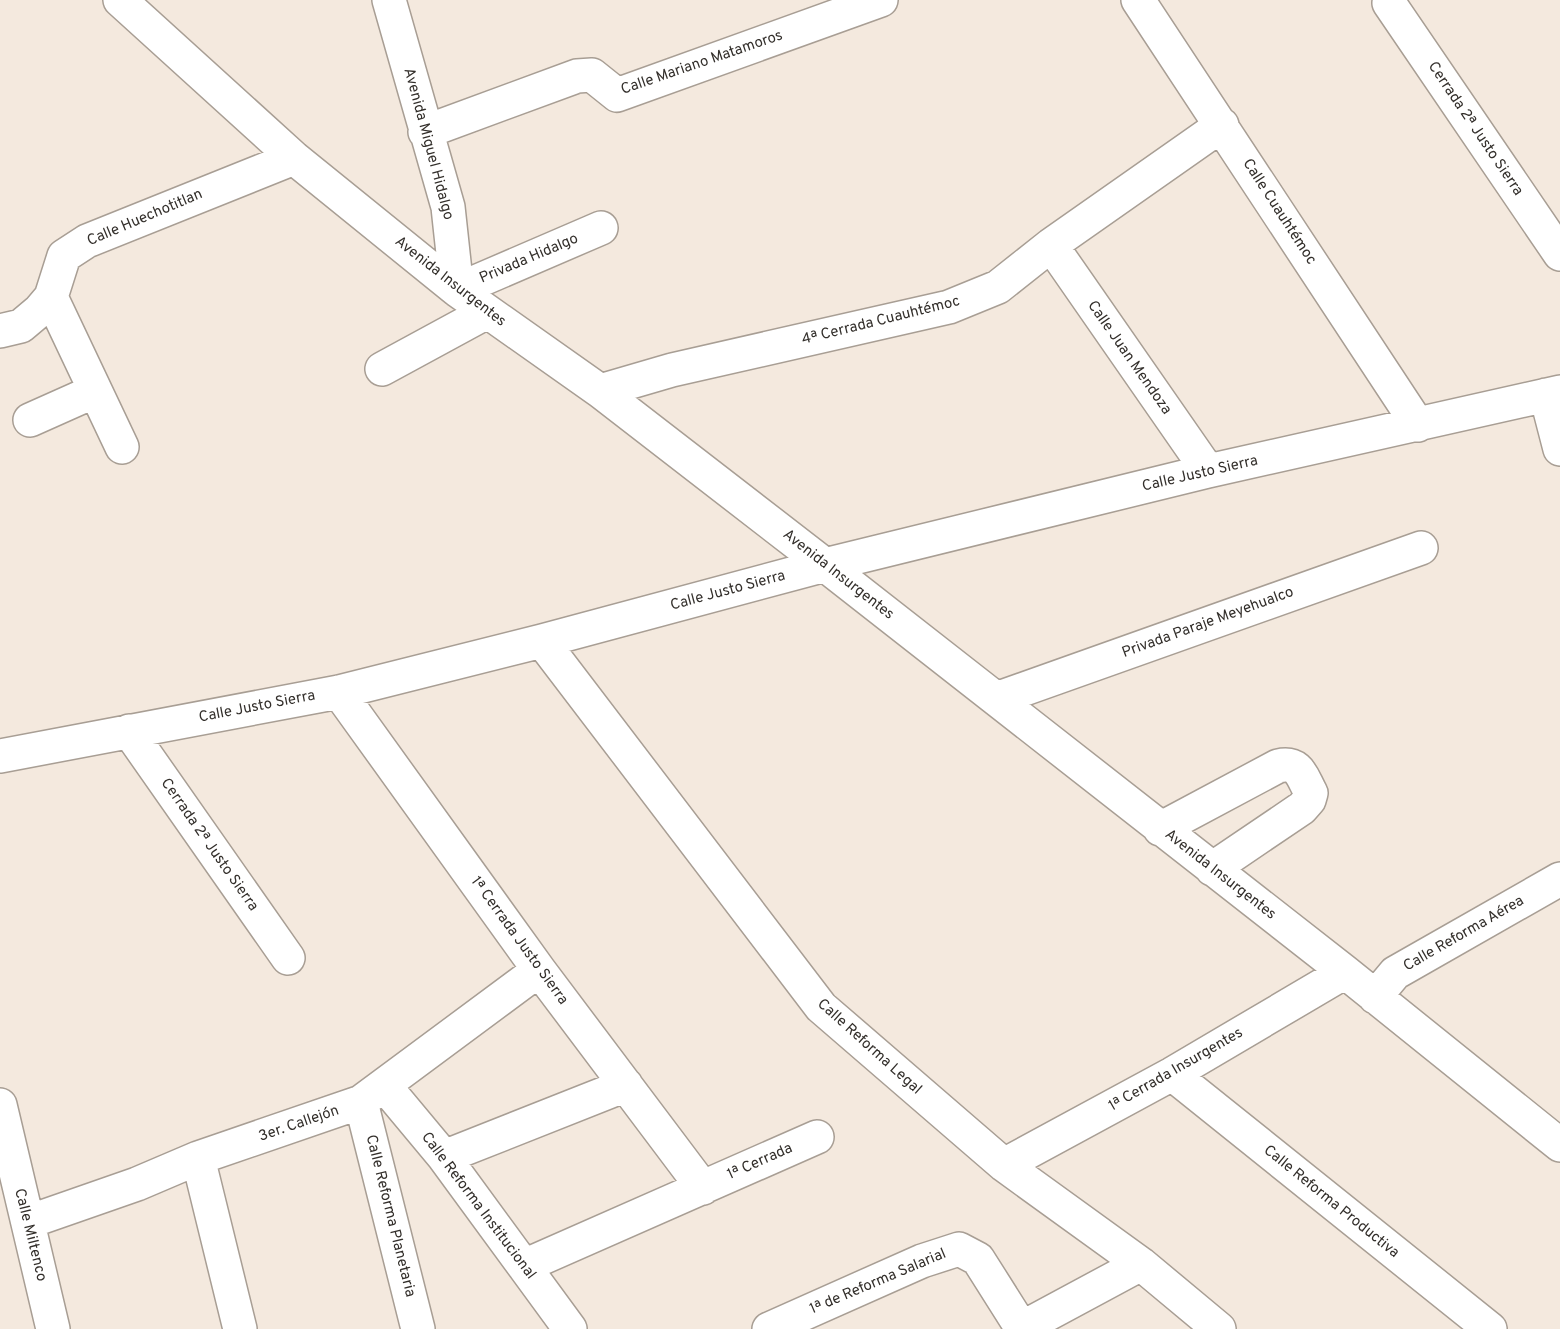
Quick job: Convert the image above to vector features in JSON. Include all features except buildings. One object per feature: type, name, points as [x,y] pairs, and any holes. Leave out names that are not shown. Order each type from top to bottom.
[{"type":"street","name":"Avenida Insurgentes","points":[[120,0],[294,158],[457,290],[600,391],[825,565],[1345,972],[1560,1145]]},
{"type":"street","name":"Avenida Miguel Hidalgo","points":[[389,0],[448,207],[457,290]]},
{"type":"street","name":"Calle Mariano Matamoros","points":[[425,132],[577,76],[592,75],[618,95],[881,0]]},
{"type":"street","name":"Calle Cuauhtémoc","points":[[1138,0],[1418,425]]},
{"type":"street","name":"Cerrada 2ª Justo Sierra","points":[[1389,3],[1560,254]]},
{"type":"street","name":"4ª Cerrada Cuauhtémoc","points":[[600,391],[672,370],[949,307],[998,287],[1051,245],[1222,125]]},
{"type":"street","name":"Calle Huechotitlan","points":[[0,331],[21,326],[40,310],[51,297],[64,256],[87,241],[294,158]]},
{"type":"street","name":"Privada Hidalgo","points":[[457,290],[601,228]]},
{"type":"street","name":"Calle Juan Mendoza","points":[[1051,245],[1208,471]]},
{"type":"street","points":[[51,297],[122,447]]},
{"type":"street","points":[[382,369],[487,312]]},
{"type":"street","points":[[30,420],[95,391]]},
{"type":"street","name":"Calle Justo Sierra","points":[[0,756],[339,692],[542,641],[825,565],[1208,471],[1553,393]]},
{"type":"street","points":[[1553,393],[1560,449]]},
{"type":"street","name":"Privada Paraje Meyehualco","points":[[996,699],[1421,548]]},
{"type":"street","name":"Calle Reforma Legal","points":[[542,641],[821,1007],[1004,1165],[1142,1264],[1220,1329]]},
{"type":"street","name":"1ª Cerrada Justo Sierra","points":[[339,692],[539,970],[703,1188]]},
{"type":"street","name":"Cerrada 2ª Justo Sierra","points":[[129,731],[288,958]]},
{"type":"street","points":[[1160,829],[1278,766],[1288,764],[1296,767],[1311,793],[1309,800],[1302,808],[1212,868]]},
{"type":"street","name":"Calle Reforma Aérea","points":[[1374,997],[1395,973],[1560,879]]},
{"type":"street","name":"3er. Callejón","points":[[16,1209],[137,1184],[198,1158],[373,1094],[539,970]]},
{"type":"street","name":"1ª Cerrada Insurgentes","points":[[1004,1165],[1172,1074],[1345,972]]},
{"type":"street","name":"Calle Reforma Productiva","points":[[1172,1074],[1490,1329]]},
{"type":"street","points":[[444,1157],[626,1085]]},
{"type":"street","name":"Calle Reforma Institucional","points":[[373,1094],[444,1157],[570,1329]]},
{"type":"street","name":"Calle Reforma Planetaria","points":[[373,1094],[418,1329]]},
{"type":"street","name":"Calle Miltenco","points":[[0,1105],[16,1209],[53,1329]]},
{"type":"street","name":"1ª Cerrada","points":[[524,1266],[817,1137]]},
{"type":"street","points":[[198,1158],[240,1329]]},
{"type":"street","name":"1ª de Reforma Salarial","points":[[769,1329],[922,1261],[959,1249],[978,1259],[1021,1328]]},
{"type":"street","points":[[1021,1328],[1142,1264]]}]
